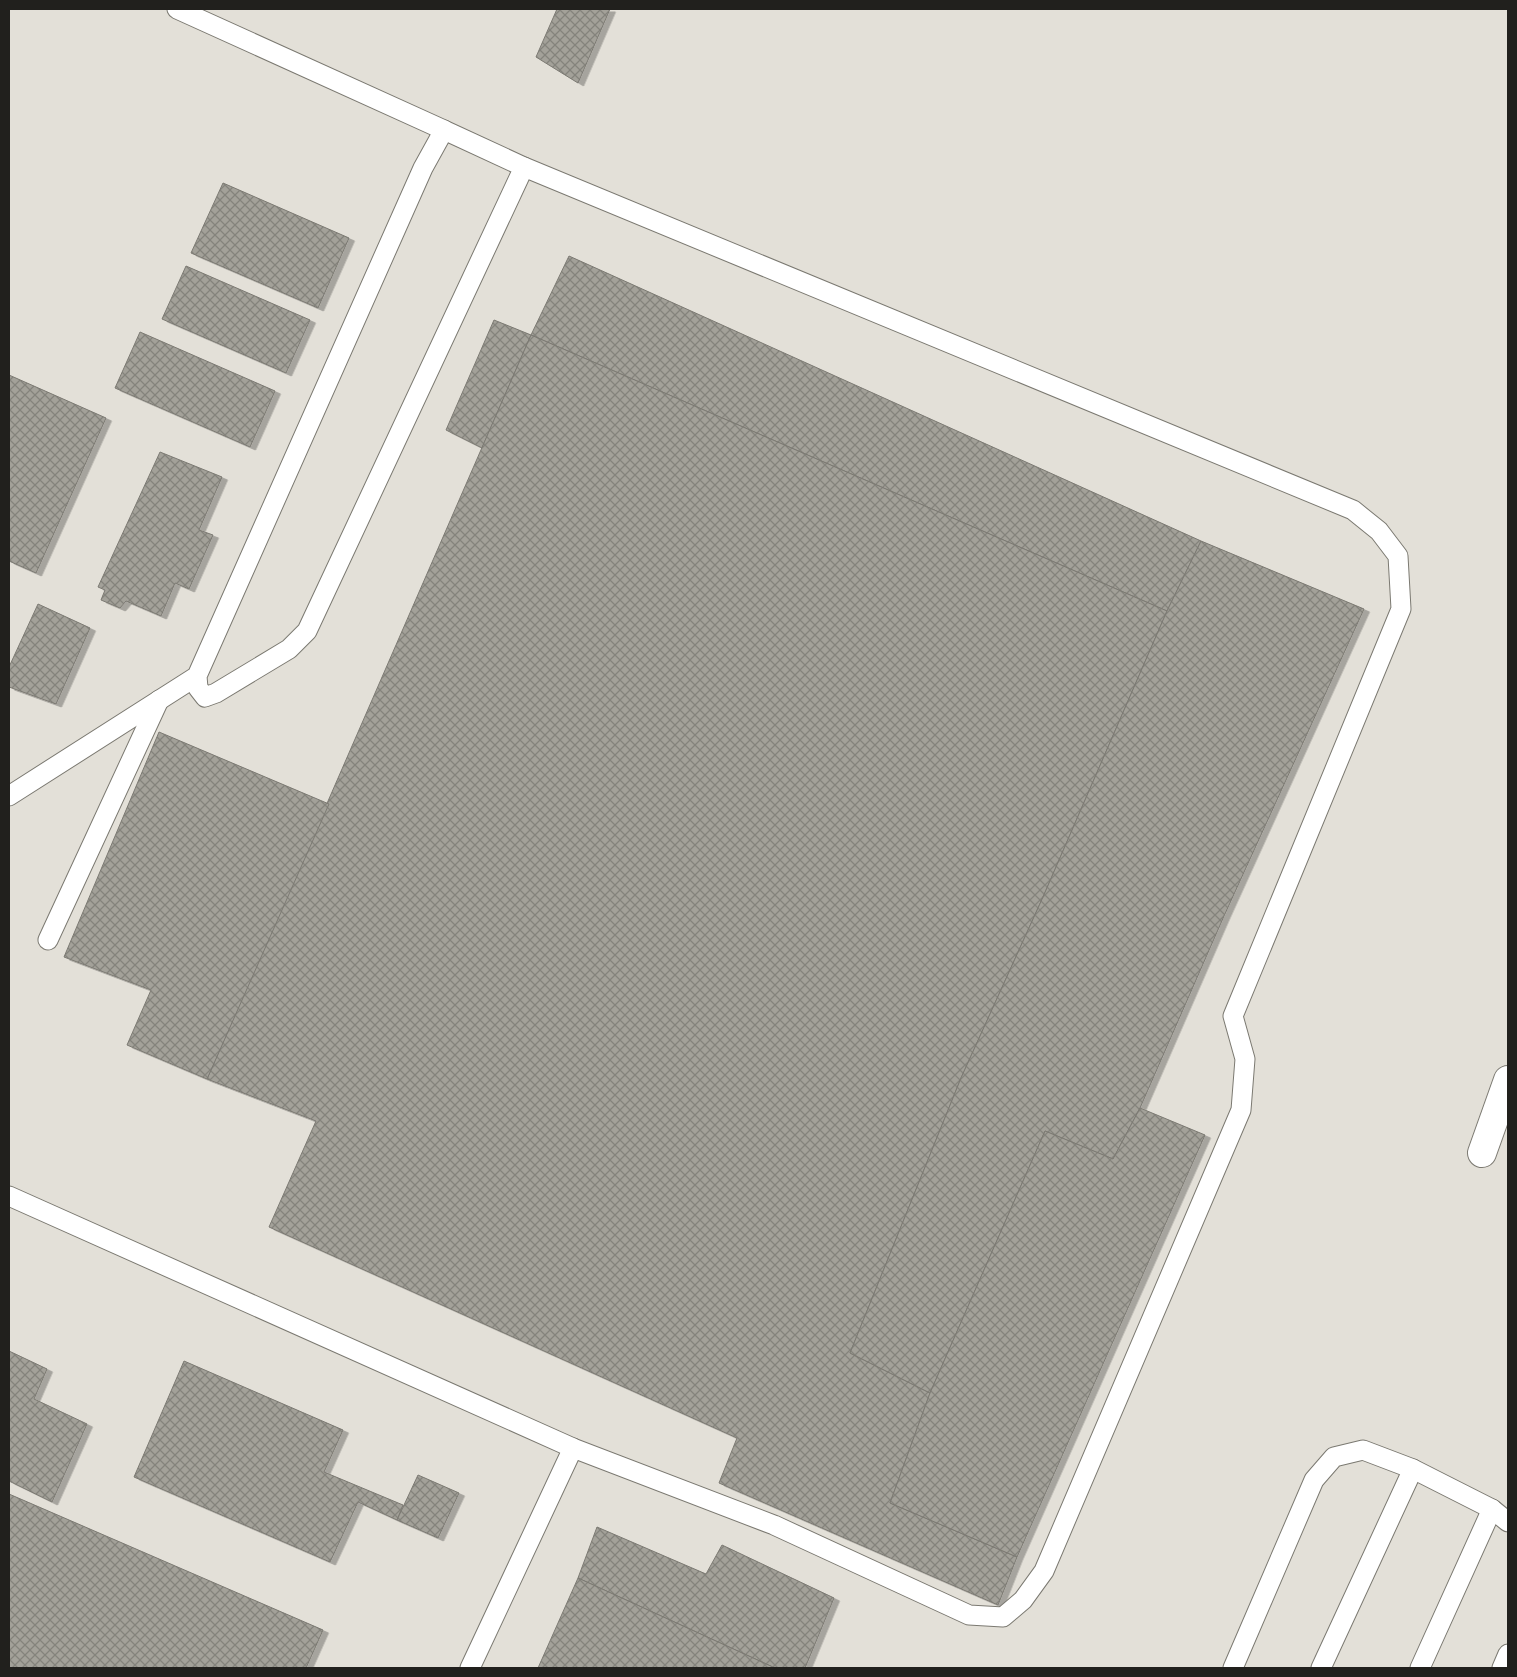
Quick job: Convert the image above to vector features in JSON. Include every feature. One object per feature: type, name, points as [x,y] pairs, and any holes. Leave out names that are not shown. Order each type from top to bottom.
[{"type":"street","points":[[1482,1153],[1508,1080]]},
{"type":"lane","points":[[9,1196],[573,1448],[774,1525],[969,1615],[1003,1617],[1023,1600],[1044,1571],[1241,1110],[1245,1059],[1233,1016],[1401,609],[1398,556],[1379,532],[1353,510],[524,167],[178,9]]},
{"type":"lane","points":[[444,130],[423,168],[197,676],[198,688],[204,697],[216,693],[289,649],[307,632],[524,167]]},
{"type":"lane","points":[[9,796],[197,676]]},
{"type":"lane","points":[[48,940],[159,700]]},
{"type":"lane","points":[[470,1668],[573,1448]]},
{"type":"lane","points":[[1233,1668],[1314,1480],[1334,1457],[1363,1450],[1413,1469],[1492,1509],[1508,1522]]},
{"type":"lane","points":[[1321,1668],[1413,1469]]},
{"type":"lane","points":[[1420,1668],[1492,1509]]},
{"type":"lane","points":[[1502,1668],[1508,1654]]},
{"type":"building","points":[[557,9],[610,9],[578,83],[536,57]]},
{"type":"building","points":[[223,183],[349,238],[318,308],[191,253]]},
{"type":"building","points":[[569,256],[1201,541],[1167,611],[531,335]]},
{"type":"building","points":[[186,266],[310,320],[286,373],[162,319]]},
{"type":"building","points":[[494,320],[531,335],[482,448],[446,430]]},
{"type":"building","points":[[140,332],[275,391],[250,447],[115,388]]},
{"type":"building","points":[[531,335],[1167,611],[1043,897],[961,1078],[850,1353],[930,1393],[890,1503],[1017,1557],[998,1605],[719,1483],[737,1438],[269,1227],[316,1121],[207,1079]]},
{"type":"building","points":[[9,375],[106,418],[36,573],[9,561]]},
{"type":"building","points":[[160,452],[222,477],[199,530],[213,535],[189,589],[175,583],[161,616],[126,601],[120,608],[101,600],[105,590],[98,587]]},
{"type":"building","points":[[1201,541],[1364,609],[1224,916],[1140,1108],[1113,1159],[1045,1131],[930,1393],[850,1353],[961,1078],[1043,897],[1167,611]]},
{"type":"building","points":[[38,604],[90,628],[56,704],[9,687],[9,667]]},
{"type":"building","points":[[159,732],[329,804],[207,1079],[127,1045],[151,990],[64,957]]},
{"type":"building","points":[[1140,1108],[1205,1135],[1017,1557],[890,1503],[930,1393],[1045,1131],[1113,1159]]},
{"type":"building","points":[[9,1351],[47,1369],[34,1399],[87,1424],[52,1502],[9,1481]]},
{"type":"building","points":[[184,1361],[343,1430],[324,1472],[403,1505],[397,1520],[358,1502],[330,1562],[134,1477]]},
{"type":"building","points":[[418,1475],[459,1493],[438,1538],[397,1520]]},
{"type":"building","points":[[9,1494],[323,1630],[306,1668],[9,1668]]},
{"type":"building","points":[[597,1527],[706,1574],[722,1545],[834,1598],[805,1668],[775,1668],[578,1578]]},
{"type":"building","points":[[578,1578],[775,1668],[538,1668]]}]
